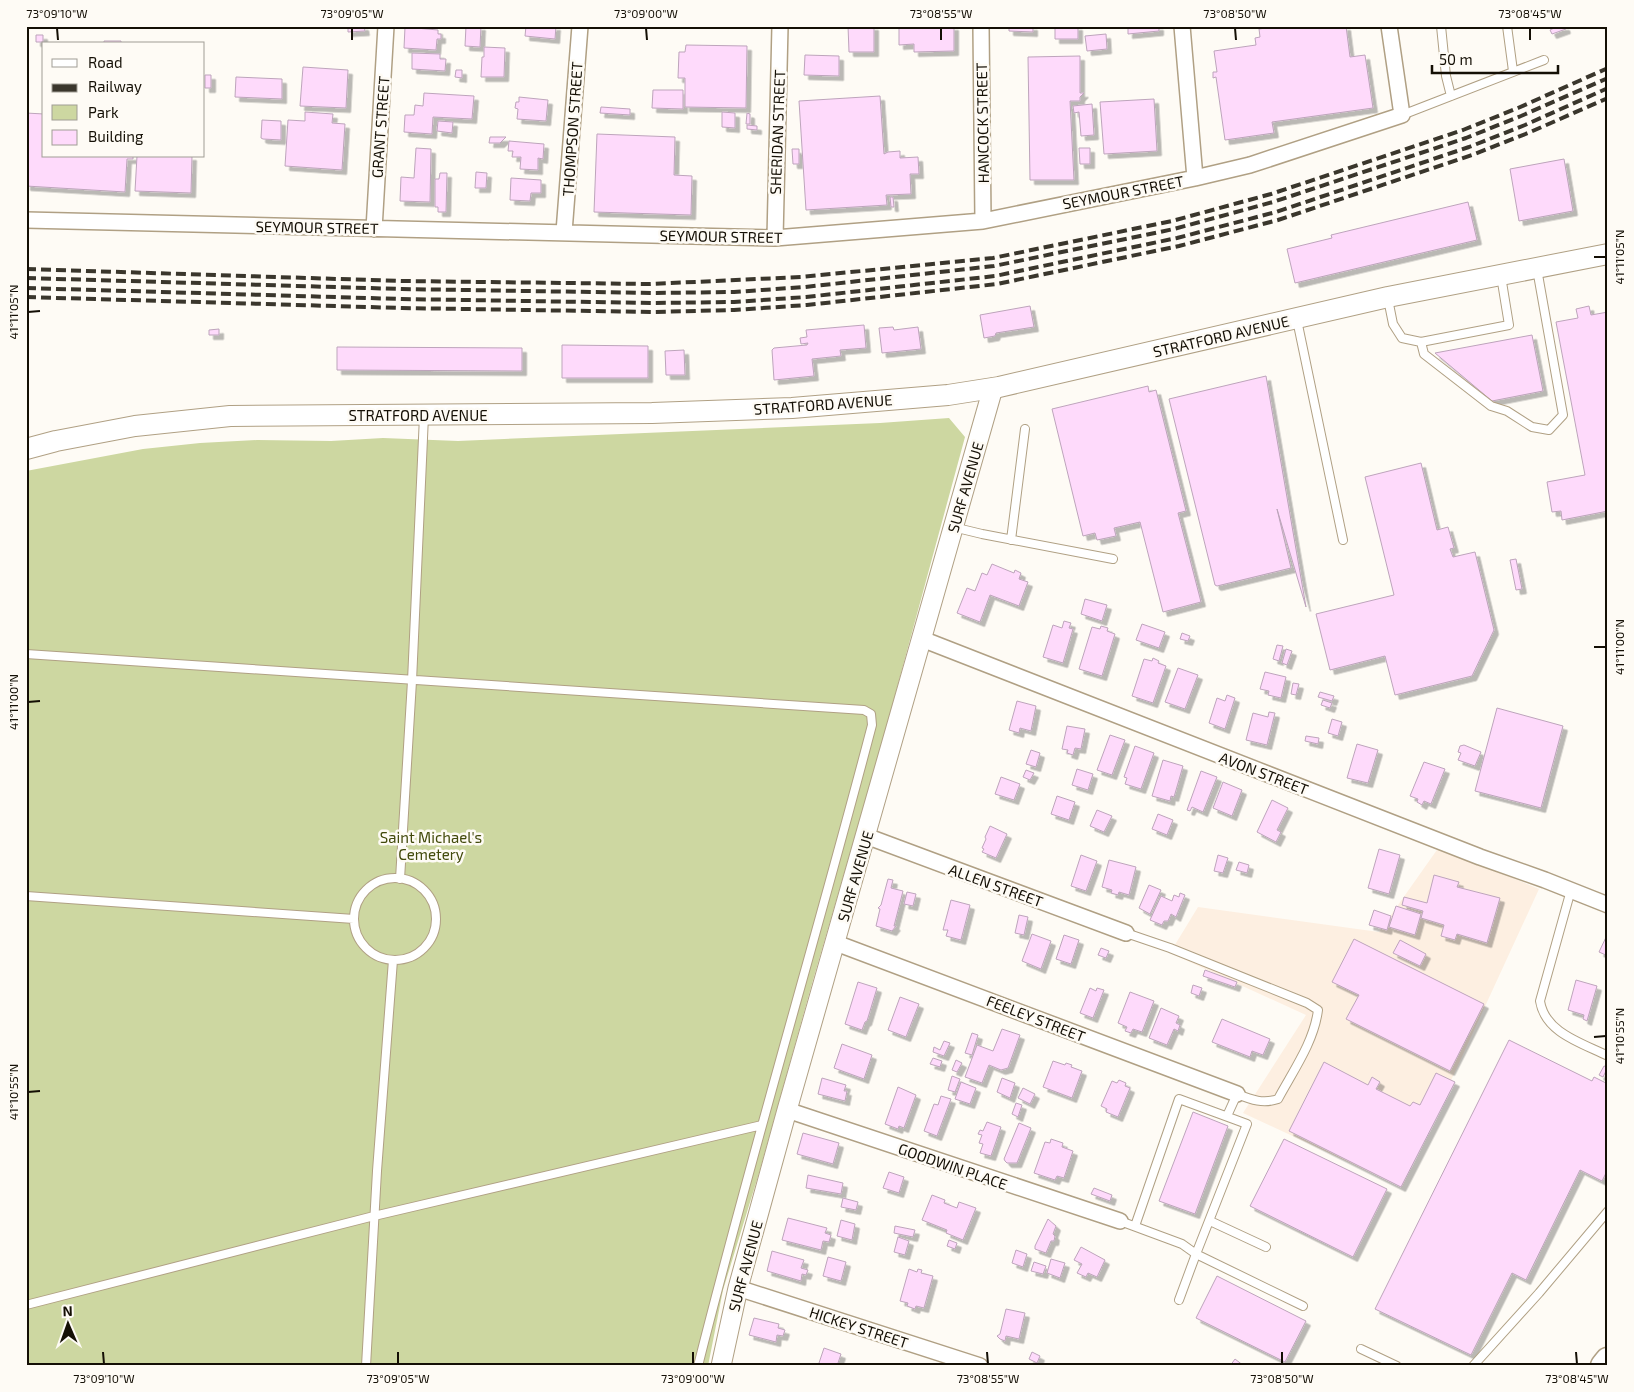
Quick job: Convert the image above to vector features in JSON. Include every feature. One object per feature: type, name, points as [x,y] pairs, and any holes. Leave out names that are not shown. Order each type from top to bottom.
[{"type":"highway","points":[[1604,1366],[1608,1361]]},
{"type":"main road","name":"STRATFORD AVENUE","points":[[26,449],[56,441],[135,426],[230,416],[652,413],[792,408],[948,395],[992,388],[1388,297],[1608,254]]},
{"type":"street","name":"GRANT STREET","points":[[374,228],[386,26]]},
{"type":"street","name":"THOMPSON STREET","points":[[564,232],[580,26]]},
{"type":"street","name":"SHERIDAN STREET","points":[[774,238],[780,26]]},
{"type":"street","name":"HANCOCK STREET","points":[[980,26],[984,221]]},
{"type":"street","points":[[1182,26],[1195,178]]},
{"type":"street","points":[[1389,26],[1402,115]]},
{"type":"street","name":"SEYMOUR STREET","points":[[26,220],[774,238],[984,221],[1250,165],[1402,115]]},
{"type":"street","name":"SURF AVENUE","points":[[721,1366],[738,1288],[787,1110],[992,388]]},
{"type":"street","name":"AVON STREET","points":[[922,639],[1471,854],[1608,905]]},
{"type":"street","name":"ALLEN STREET","points":[[866,836],[1126,933]]},
{"type":"street","name":"FEELEY STREET","points":[[836,942],[1237,1094]]},
{"type":"street","name":"GOODWIN PLACE","points":[[787,1110],[1120,1222]]},
{"type":"street","name":"HICKEY STREET","points":[[738,1288],[980,1366]]},
{"type":"lane","points":[[1441,26],[1446,76],[1451,96]]},
{"type":"lane","points":[[1507,26],[1513,71]]},
{"type":"lane","points":[[1402,115],[1544,60]]},
{"type":"lane","points":[[1421,342],[1424,354],[1491,406],[1507,411],[1532,427],[1549,430],[1563,415],[1536,267]]},
{"type":"lane","points":[[1388,297],[1393,324],[1402,338],[1421,342],[1509,325],[1501,274]]},
{"type":"lane","points":[[1297,319],[1343,540]]},
{"type":"lane","points":[[400,879],[412,680],[424,415]]},
{"type":"lane","points":[[1011,540],[1025,429]]},
{"type":"lane","points":[[953,527],[1113,559]]},
{"type":"lane","points":[[26,654],[864,710],[871,714],[872,725],[842,842],[762,1125],[698,1366]]},
{"type":"lane","points":[[394,877],[411,881],[426,891],[435,906],[437,923],[431,940],[421,951],[408,958],[393,960],[378,956],[366,948],[357,935],[354,919],[357,903],[366,890],[378,881],[394,877]]},
{"type":"lane","points":[[1571,890],[1540,1001],[1541,1009],[1546,1020],[1562,1033],[1608,1056]]},
{"type":"lane","points":[[26,896],[354,919]]},
{"type":"lane","points":[[1126,933],[1170,948],[1307,1003],[1318,1010],[1316,1025],[1309,1042],[1278,1099],[1267,1102],[1252,1101],[1237,1094],[1227,1116]]},
{"type":"lane","points":[[366,1366],[374,1216],[393,960]]},
{"type":"lane","points":[[1135,1226],[1178,1099],[1248,1124],[1179,1300]]},
{"type":"lane","points":[[26,1305],[374,1216],[762,1125]]},
{"type":"lane","points":[[1473,1366],[1539,1293],[1608,1211]]},
{"type":"lane","points":[[1210,1221],[1266,1247]]},
{"type":"lane","points":[[1120,1222],[1182,1244],[1196,1254],[1303,1306]]},
{"type":"lane","points":[[1361,1349],[1397,1366]]},
{"type":"shaded area","points":[[1439,847],[1539,889],[1402,1187],[1243,1113],[1306,1015],[1170,953],[1198,907],[1379,932]]},
{"type":"green space","name":"Saint Michael's Cemetery","points":[[949,418],[965,437],[882,743],[759,1173],[723,1290],[708,1366],[26,1366],[26,471],[143,449],[200,443],[257,440],[331,441],[383,438],[458,441],[880,423]]},
{"type":"building","points":[[348,26],[364,26],[365,31],[348,32]]},
{"type":"building","points":[[466,26],[481,26],[480,47],[465,46]]},
{"type":"building","points":[[526,26],[556,26],[555,39],[525,36]]},
{"type":"building","points":[[848,26],[874,26],[874,52],[849,52]]},
{"type":"building","points":[[954,26],[954,51],[914,52],[914,44],[899,45],[899,27]]},
{"type":"building","points":[[1009,26],[1033,26],[1033,32],[1009,31]]},
{"type":"building","points":[[1055,26],[1078,26],[1078,39],[1055,39]]},
{"type":"building","points":[[1128,26],[1159,26],[1159,31],[1128,34]]},
{"type":"building","points":[[1279,26],[1346,26],[1350,57],[1365,55],[1373,108],[1272,122],[1274,133],[1225,140],[1216,77],[1213,78],[1213,72],[1217,72],[1214,51],[1256,45],[1255,38],[1260,37],[1259,29]]},
{"type":"building","points":[[1558,26],[1565,26],[1566,29],[1552,34],[1550,30]]},
{"type":"building","points":[[405,27],[438,30],[438,34],[441,34],[441,39],[437,39],[436,50],[404,48]]},
{"type":"building","points":[[1106,34],[1107,49],[1087,51],[1085,36]]},
{"type":"building","points":[[36,35],[43,35],[43,42],[36,42]]},
{"type":"building","points":[[104,41],[121,41],[121,42]]},
{"type":"building","points":[[686,45],[747,46],[746,108],[685,107],[685,78],[678,78],[679,52],[685,52]]},
{"type":"building","points":[[484,47],[505,48],[504,77],[481,77]]},
{"type":"building","points":[[412,53],[440,54],[440,59],[446,59],[445,71],[412,69]]},
{"type":"building","points":[[805,55],[839,56],[839,76],[804,75]]},
{"type":"building","points":[[1080,56],[1080,93],[1084,93],[1080,97],[1080,101],[1070,101],[1074,180],[1030,180],[1028,57]]},
{"type":"building","points":[[303,67],[348,70],[346,108],[300,106]]},
{"type":"building","points":[[456,70],[462,70],[462,78],[455,77]]},
{"type":"building","points":[[205,75],[211,75],[211,88],[205,88]]},
{"type":"building","points":[[236,77],[282,79],[282,99],[235,97]]},
{"type":"building","points":[[653,90],[683,90],[683,109],[652,108]]},
{"type":"building","points":[[424,93],[474,96],[472,119],[433,117],[432,134],[404,132],[405,115],[414,115],[415,105],[423,106]]},
{"type":"building","points":[[880,96],[884,154],[900,151],[900,158],[918,157],[919,174],[910,174],[911,194],[886,195],[887,205],[806,210],[799,101]]},
{"type":"building","points":[[519,97],[548,100],[546,121],[517,119],[518,109],[515,108],[516,102],[519,102]]},
{"type":"building","points":[[1154,99],[1157,151],[1104,154],[1100,102]]},
{"type":"building","points":[[1092,104],[1094,135],[1081,136],[1079,112],[1074,113],[1073,106]]},
{"type":"building","points":[[601,107],[630,109],[630,115],[600,113]]},
{"type":"building","points":[[305,112],[333,114],[332,123],[345,124],[342,170],[285,166],[288,120],[305,121]]},
{"type":"building","points":[[722,112],[735,113],[735,128],[722,127]]},
{"type":"building","points":[[26,113],[42,114],[42,158],[133,158],[127,159],[125,192],[26,186]]},
{"type":"building","points":[[747,113],[750,114],[750,124],[746,124]]},
{"type":"building","points":[[262,120],[281,121],[281,140],[261,138]]},
{"type":"building","points":[[438,121],[453,122],[452,133],[437,131]]},
{"type":"building","points":[[747,125],[757,126],[757,130],[747,129]]},
{"type":"building","points":[[597,134],[675,137],[674,175],[692,176],[691,215],[594,212]]},
{"type":"building","points":[[490,137],[506,137],[500,143],[489,143]]},
{"type":"building","points":[[509,141],[544,144],[543,159],[538,158],[538,170],[520,169],[521,157],[512,157],[513,151],[508,151]]},
{"type":"building","points":[[416,148],[431,149],[430,202],[400,201],[401,177],[414,178]]},
{"type":"building","points":[[1079,148],[1090,148],[1090,164],[1080,164]]},
{"type":"building","points":[[792,149],[799,149],[799,164],[793,164]]},
{"type":"building","points":[[137,158],[192,158],[191,193],[135,191]]},
{"type":"building","points":[[1564,159],[1573,211],[1519,221],[1510,169]]},
{"type":"building","points":[[476,172],[487,173],[486,188],[475,188]]},
{"type":"building","points":[[440,173],[447,173],[446,212],[438,212],[438,207],[435,207],[435,179],[439,179]]},
{"type":"building","points":[[511,178],[541,180],[541,193],[531,193],[530,201],[510,200]]},
{"type":"building","points":[[890,197],[893,197],[894,207],[891,207]]},
{"type":"building","points":[[1468,202],[1477,240],[1295,283],[1287,249],[1332,238],[1331,235]]},
{"type":"building","points":[[1030,306],[1034,327],[996,333],[995,336],[984,338],[980,315]]},
{"type":"building","points":[[1589,306],[1591,315],[1608,312],[1608,511],[1562,520],[1561,511],[1552,512],[1547,482],[1585,475],[1556,322],[1578,318],[1576,309]]},
{"type":"building","points":[[864,325],[866,348],[840,350],[841,356],[812,359],[814,376],[774,380],[772,350],[774,348],[807,345],[808,343],[801,344],[800,338],[807,337],[806,330]]},
{"type":"building","points":[[893,327],[894,330],[918,327],[921,349],[882,353],[879,328]]},
{"type":"building","points":[[219,329],[219,335],[209,335],[209,330]]},
{"type":"building","points":[[1532,335],[1543,391],[1492,401],[1435,353]]},
{"type":"building","points":[[562,345],[648,346],[648,378],[562,378]]},
{"type":"building","points":[[337,347],[522,348],[522,371],[337,370]]},
{"type":"building","points":[[684,350],[685,375],[666,375],[665,351]]},
{"type":"building","points":[[1266,376],[1306,607],[1277,509],[1291,568],[1215,585],[1169,399]]},
{"type":"building","points":[[1148,386],[1149,392],[1156,390],[1186,511],[1178,513],[1201,602],[1163,612],[1140,522],[1114,528],[1116,536],[1097,540],[1095,533],[1083,536],[1052,409]]},
{"type":"building","points":[[1421,463],[1437,530],[1448,527],[1454,548],[1450,549],[1453,557],[1475,552],[1494,630],[1472,676],[1395,695],[1385,656],[1330,670],[1316,614],[1394,595],[1365,477]]},
{"type":"building","points":[[1516,559],[1522,589],[1516,590],[1510,560]]},
{"type":"building","points":[[992,564],[1014,573],[1015,570],[1021,573],[1019,579],[1028,582],[1019,606],[990,595],[980,622],[957,613],[967,588],[975,591],[982,573],[987,575]]},
{"type":"building","points":[[1085,599],[1107,605],[1102,621],[1081,614]]},
{"type":"building","points":[[1064,621],[1071,623],[1069,628],[1073,629],[1063,663],[1043,657],[1053,625],[1062,628]]},
{"type":"building","points":[[1142,624],[1165,632],[1159,648],[1136,640]]},
{"type":"building","points":[[1101,626],[1108,628],[1107,631],[1115,634],[1102,676],[1079,669],[1092,627],[1100,629]]},
{"type":"building","points":[[1182,633],[1190,636],[1188,641],[1180,639]]},
{"type":"building","points":[[1277,645],[1283,646],[1279,661],[1273,659]]},
{"type":"building","points":[[1286,649],[1292,651],[1287,665],[1282,663]]},
{"type":"building","points":[[1153,658],[1159,661],[1158,663],[1166,666],[1153,703],[1132,696],[1144,659],[1152,661]]},
{"type":"building","points":[[1178,668],[1198,675],[1185,709],[1165,702]]},
{"type":"building","points":[[1265,672],[1286,677],[1281,698],[1268,695],[1269,691],[1260,689]]},
{"type":"building","points":[[1293,683],[1299,684],[1296,695],[1291,694]]},
{"type":"building","points":[[1320,692],[1334,696],[1332,701],[1318,697]]},
{"type":"building","points":[[1227,695],[1235,698],[1225,729],[1209,723],[1217,698],[1225,701]]},
{"type":"building","points":[[1323,700],[1332,703],[1330,708],[1321,705]]},
{"type":"building","points":[[1017,701],[1036,706],[1031,731],[1020,728],[1019,733],[1009,730]]},
{"type":"building","points":[[1497,708],[1563,726],[1541,808],[1475,791]]},
{"type":"building","points":[[1269,712],[1275,713],[1267,745],[1246,740],[1253,713],[1268,717]]},
{"type":"building","points":[[1332,719],[1342,722],[1338,736],[1328,733]]},
{"type":"building","points":[[1067,726],[1085,729],[1081,749],[1075,748],[1073,755],[1067,753],[1068,750],[1062,749]]},
{"type":"building","points":[[1110,735],[1125,740],[1112,775],[1097,770]]},
{"type":"building","points":[[1306,736],[1319,738],[1318,744],[1305,741]]},
{"type":"building","points":[[1357,744],[1378,750],[1368,783],[1347,778]]},
{"type":"building","points":[[1464,745],[1481,752],[1475,766],[1458,760],[1461,753],[1458,752],[1460,746]]},
{"type":"building","points":[[1135,746],[1154,753],[1141,789],[1125,784],[1127,778],[1124,777]]},
{"type":"building","points":[[1031,750],[1040,753],[1036,767],[1026,764]]},
{"type":"building","points":[[1163,760],[1183,766],[1174,797],[1171,796],[1170,801],[1152,796]]},
{"type":"building","points":[[1424,762],[1445,769],[1431,804],[1424,801],[1422,805],[1417,802],[1418,799],[1410,796]]},
{"type":"building","points":[[1077,769],[1093,774],[1088,790],[1072,785]]},
{"type":"building","points":[[1026,770],[1034,773],[1030,780],[1023,777]]},
{"type":"building","points":[[1201,771],[1217,777],[1203,812],[1192,807],[1190,811],[1187,810]]},
{"type":"building","points":[[1001,777],[1020,784],[1014,800],[995,794]]},
{"type":"building","points":[[1223,782],[1242,790],[1232,816],[1213,808]]},
{"type":"building","points":[[1057,796],[1075,802],[1069,820],[1051,814]]},
{"type":"building","points":[[1272,800],[1288,808],[1277,830],[1281,832],[1276,842],[1257,832]]},
{"type":"building","points":[[1097,810],[1112,816],[1104,832],[1090,826]]},
{"type":"building","points":[[1158,814],[1173,820],[1167,835],[1152,829]]},
{"type":"building","points":[[990,826],[1007,834],[996,858],[982,852],[985,837]]},
{"type":"building","points":[[1379,849],[1400,855],[1389,894],[1368,888]]},
{"type":"building","points":[[1081,855],[1097,861],[1086,891],[1071,886]]},
{"type":"building","points":[[1218,855],[1228,858],[1223,873],[1214,871]]},
{"type":"building","points":[[1109,860],[1136,867],[1129,895],[1119,892],[1118,895],[1111,893],[1112,890],[1102,887]]},
{"type":"building","points":[[1239,862],[1249,865],[1247,873],[1236,870]]},
{"type":"building","points":[[1434,875],[1459,882],[1457,887],[1500,898],[1487,943],[1457,934],[1455,940],[1441,936],[1444,925],[1421,918],[1423,911],[1402,905],[1404,897],[1427,903]]},
{"type":"building","points":[[888,879],[893,880],[891,888],[903,891],[894,926],[896,926],[892,931],[876,926],[880,909],[878,908],[881,905]]},
{"type":"building","points":[[1149,885],[1161,890],[1150,914],[1139,908]]},
{"type":"building","points":[[907,892],[916,894],[913,906],[904,904]]},
{"type":"building","points":[[1180,893],[1185,895],[1176,917],[1171,914],[1168,921],[1164,921],[1162,925],[1150,920],[1161,896],[1172,901],[1174,895],[1179,897]]},
{"type":"building","points":[[951,900],[970,905],[961,940],[946,936],[948,930],[943,930]]},
{"type":"building","points":[[1396,906],[1421,914],[1415,935],[1389,927]]},
{"type":"building","points":[[1374,910],[1391,916],[1387,930],[1369,925]]},
{"type":"building","points":[[1019,915],[1028,917],[1024,935],[1015,933]]},
{"type":"building","points":[[1608,933],[1608,956],[1599,952]]},
{"type":"building","points":[[1032,934],[1051,941],[1041,969],[1022,961]]},
{"type":"building","points":[[1064,935],[1079,940],[1071,964],[1056,959]]},
{"type":"building","points":[[1354,939],[1484,1004],[1450,1071],[1346,1019],[1359,995],[1332,982]]},
{"type":"building","points":[[1400,940],[1426,954],[1420,966],[1393,953]]},
{"type":"building","points":[[1101,948],[1109,951],[1106,958],[1098,955]]},
{"type":"building","points":[[1205,970],[1237,982],[1235,987],[1203,976]]},
{"type":"building","points":[[1576,980],[1597,986],[1587,1021],[1583,1019],[1584,1015],[1568,1010]]},
{"type":"building","points":[[858,982],[877,988],[867,1021],[862,1030],[845,1024]]},
{"type":"building","points":[[1193,985],[1202,988],[1199,996],[1191,993]]},
{"type":"building","points":[[1090,988],[1096,991],[1097,988],[1104,990],[1093,1018],[1080,1013]]},
{"type":"building","points":[[1130,992],[1154,1001],[1142,1032],[1133,1029],[1131,1033],[1125,1031],[1127,1027],[1118,1023]]},
{"type":"building","points":[[900,997],[919,1004],[906,1037],[888,1030]]},
{"type":"building","points":[[1161,1008],[1179,1016],[1176,1023],[1180,1025],[1178,1031],[1174,1029],[1167,1045],[1149,1038]]},
{"type":"building","points":[[1222,1019],[1270,1039],[1263,1055],[1252,1051],[1250,1057],[1212,1042]]},
{"type":"building","points":[[1002,1029],[1020,1035],[1008,1068],[1001,1070],[989,1065],[982,1083],[965,1077],[977,1045],[993,1051]]},
{"type":"building","points":[[972,1033],[978,1035],[972,1055],[965,1053]]},
{"type":"building","points":[[1509,1040],[1592,1081],[1594,1077],[1608,1084],[1608,1169],[1602,1181],[1580,1170],[1526,1280],[1512,1273],[1471,1355],[1375,1309]]},
{"type":"building","points":[[944,1041],[950,1043],[944,1056],[933,1052],[934,1047],[940,1050]]},
{"type":"building","points":[[842,1044],[872,1055],[864,1079],[834,1068]]},
{"type":"building","points":[[933,1058],[942,1061],[940,1067],[930,1064]]},
{"type":"building","points":[[956,1060],[962,1063],[957,1072],[952,1070]]},
{"type":"building","points":[[1053,1061],[1072,1065],[1071,1067],[1082,1071],[1072,1098],[1043,1087]]},
{"type":"building","points":[[1324,1062],[1368,1085],[1372,1077],[1380,1082],[1376,1089],[1410,1106],[1413,1102],[1420,1105],[1436,1073],[1455,1082],[1401,1187],[1289,1131]]},
{"type":"building","points":[[1604,1066],[1608,1067],[1603,1077],[1599,1075]]},
{"type":"building","points":[[952,1076],[960,1079],[955,1092],[948,1090]]},
{"type":"building","points":[[822,1078],[846,1085],[844,1091],[847,1091],[845,1101],[818,1094]]},
{"type":"building","points":[[1002,1078],[1015,1083],[1010,1098],[997,1092]]},
{"type":"building","points":[[1119,1080],[1126,1083],[1125,1086],[1130,1088],[1118,1117],[1106,1112],[1107,1109],[1101,1106],[1112,1081],[1117,1083]]},
{"type":"building","points":[[961,1082],[976,1088],[970,1104],[955,1099]]},
{"type":"building","points":[[898,1087],[916,1095],[904,1128],[899,1126],[898,1129],[885,1124]]},
{"type":"building","points":[[1023,1088],[1035,1094],[1030,1104],[1018,1098]]},
{"type":"building","points":[[941,1096],[951,1099],[937,1136],[924,1131],[934,1104],[938,1105]]},
{"type":"building","points":[[1016,1103],[1022,1105],[1018,1117],[1012,1114]]},
{"type":"building","points":[[1193,1112],[1228,1126],[1195,1214],[1159,1201]]},
{"type":"building","points":[[987,1122],[1001,1127],[991,1156],[980,1153],[983,1144],[979,1143],[982,1135],[978,1134],[980,1130],[983,1131]]},
{"type":"building","points":[[1019,1123],[1031,1128],[1017,1163],[1007,1163],[1004,1159]]},
{"type":"building","points":[[803,1133],[839,1143],[833,1164],[797,1154]]},
{"type":"building","points":[[1051,1139],[1063,1143],[1062,1147],[1073,1151],[1064,1178],[1057,1176],[1055,1180],[1034,1173],[1045,1142],[1050,1143]]},
{"type":"building","points":[[1284,1139],[1387,1189],[1353,1257],[1250,1206]]},
{"type":"building","points":[[889,1172],[904,1177],[899,1193],[883,1188]]},
{"type":"building","points":[[808,1175],[843,1183],[841,1194],[806,1188]]},
{"type":"building","points":[[1094,1188],[1112,1195],[1110,1201],[1091,1194]]},
{"type":"building","points":[[932,1195],[945,1200],[944,1203],[957,1208],[959,1202],[976,1208],[963,1240],[946,1233],[947,1230],[922,1220]]},
{"type":"building","points":[[843,1198],[858,1202],[856,1210],[841,1207]]},
{"type":"building","points":[[788,1218],[827,1228],[825,1233],[831,1235],[829,1242],[823,1241],[821,1250],[782,1240]]},
{"type":"building","points":[[1048,1219],[1056,1226],[1053,1234],[1055,1236],[1054,1241],[1051,1241],[1046,1253],[1035,1249],[1035,1246]]},
{"type":"building","points":[[841,1220],[855,1224],[852,1240],[837,1236]]},
{"type":"building","points":[[895,1226],[915,1230],[913,1237],[894,1233]]},
{"type":"building","points":[[898,1237],[909,1241],[905,1255],[894,1252]]},
{"type":"building","points":[[949,1240],[957,1243],[955,1249],[947,1246]]},
{"type":"building","points":[[1081,1247],[1105,1260],[1097,1277],[1088,1273],[1086,1277],[1077,1273],[1082,1264],[1074,1260]]},
{"type":"building","points":[[1016,1250],[1027,1254],[1023,1267],[1012,1263]]},
{"type":"building","points":[[772,1251],[804,1260],[801,1268],[808,1270],[806,1275],[802,1274],[801,1281],[767,1271]]},
{"type":"building","points":[[828,1257],[846,1262],[841,1281],[823,1276]]},
{"type":"building","points":[[1051,1259],[1065,1263],[1060,1278],[1047,1273]]},
{"type":"building","points":[[1034,1262],[1046,1266],[1043,1274],[1031,1271]]},
{"type":"building","points":[[909,1269],[917,1272],[918,1269],[922,1270],[921,1273],[933,1276],[924,1308],[916,1306],[915,1309],[907,1306],[908,1303],[900,1301]]},
{"type":"building","points":[[1217,1276],[1306,1321],[1285,1362],[1196,1318]]},
{"type":"building","points":[[1006,1309],[1025,1313],[1019,1339],[1006,1336],[1005,1341],[997,1336],[1000,1334]]},
{"type":"building","points":[[754,1318],[779,1324],[778,1328],[785,1330],[783,1336],[777,1335],[776,1342],[749,1335]]},
{"type":"building","points":[[824,1348],[841,1354],[837,1366],[818,1366]]},
{"type":"building","points":[[1032,1352],[1040,1356],[1037,1363],[1029,1359]]},
{"type":"building","points":[[1235,1359],[1244,1366],[1230,1366]]},
{"type":"railway","points":[[26,269],[402,281],[650,284],[801,277],[993,258],[1172,221],[1271,194],[1463,130],[1608,68]]},
{"type":"railway","points":[[26,278],[402,289],[652,293],[734,292],[805,287],[994,266],[1174,229],[1273,202],[1466,138],[1608,78]]},
{"type":"railway","points":[[26,288],[402,299],[651,303],[734,302],[806,297],[995,276],[1177,238],[1276,212],[1469,147],[1525,125],[1608,88]]},
{"type":"railway","points":[[26,297],[402,308],[652,312],[734,310],[807,305],[997,284],[1179,246],[1278,220],[1472,155],[1608,98]]}]
